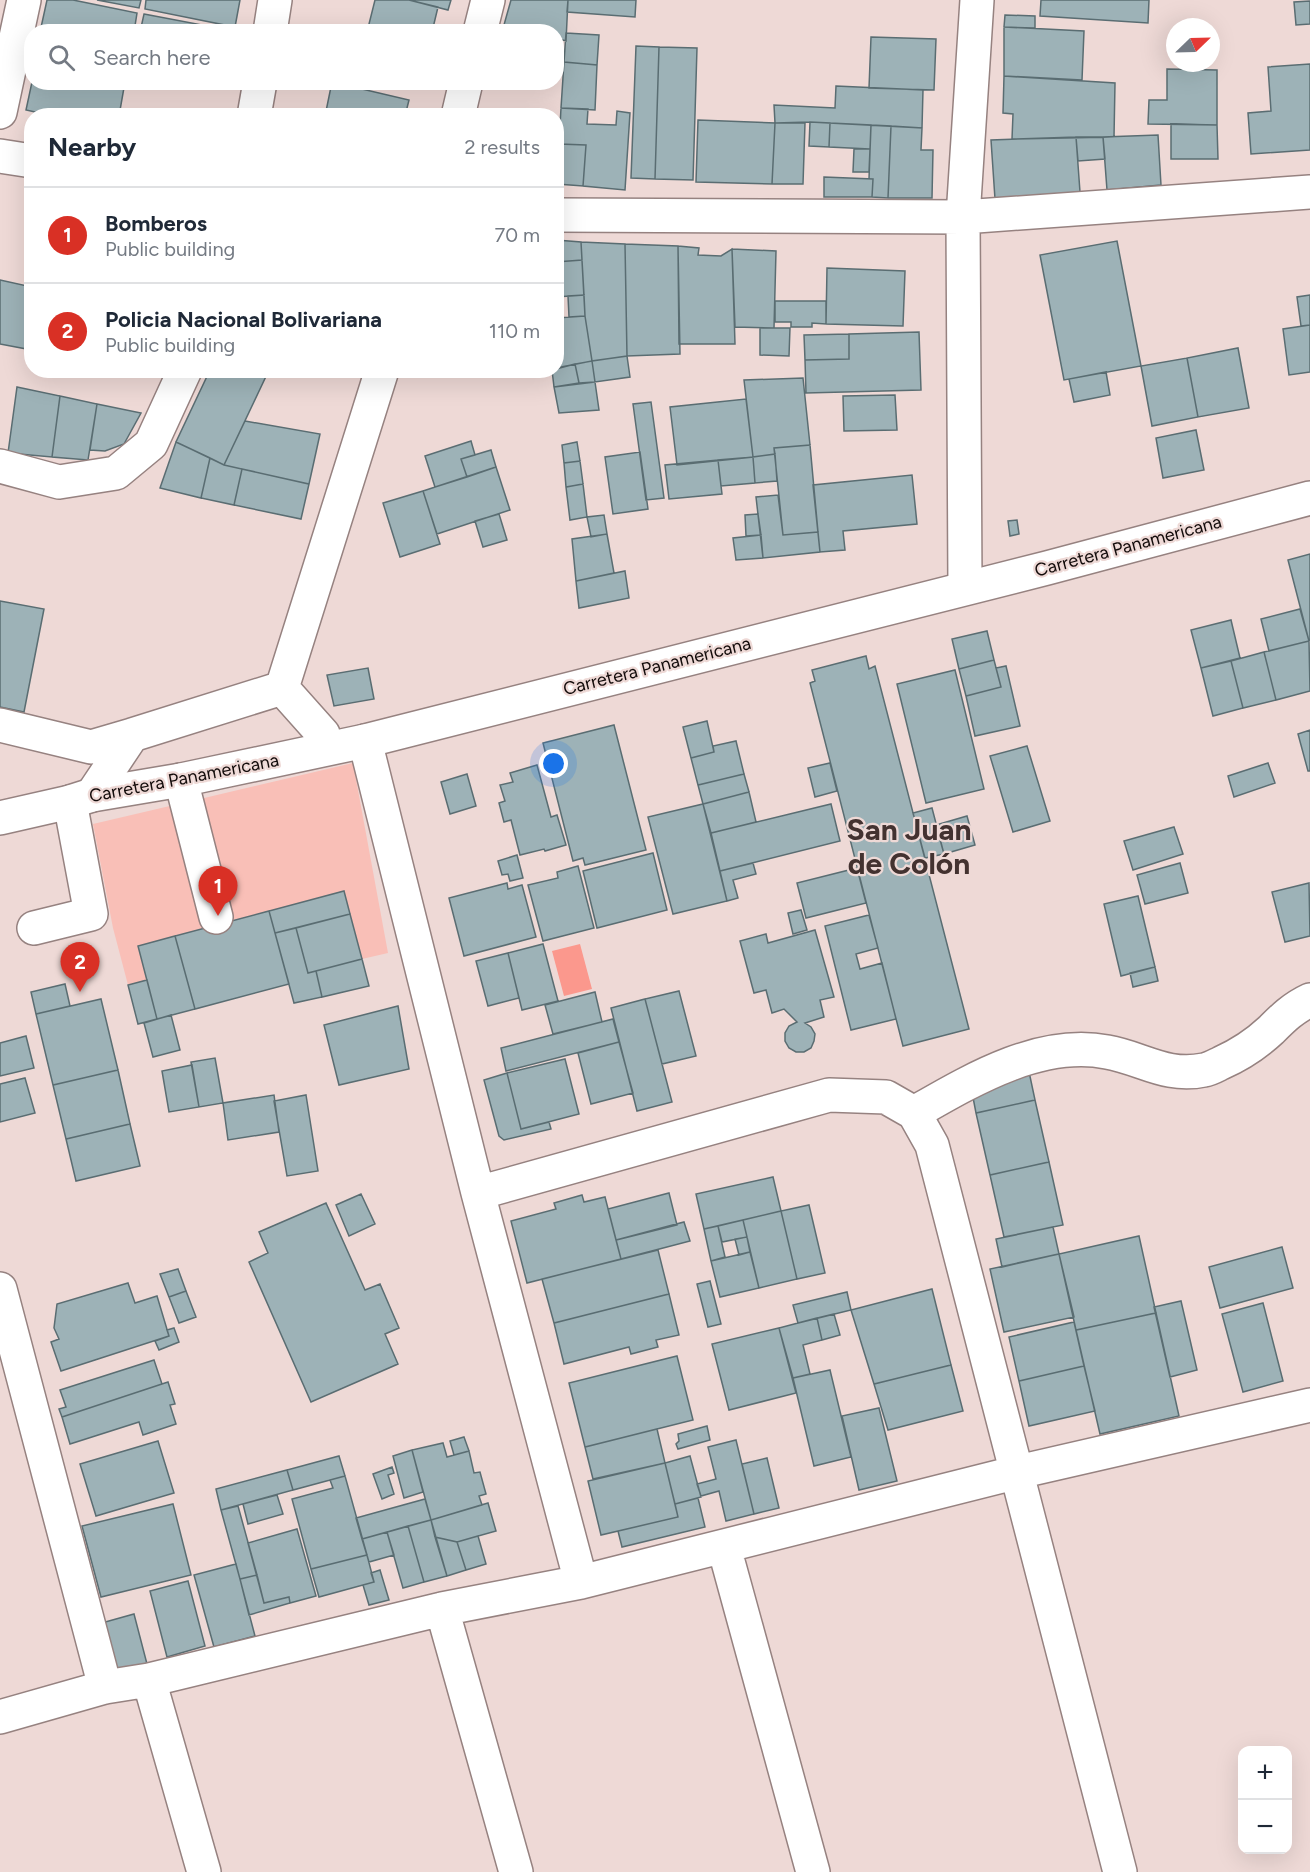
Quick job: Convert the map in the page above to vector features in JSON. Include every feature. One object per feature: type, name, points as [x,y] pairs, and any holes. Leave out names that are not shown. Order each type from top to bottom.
[{"type":"street","points":[[0,112],[24,0]]},
{"type":"street","points":[[271,24],[275,0]]},
{"type":"street","points":[[482,24],[488,0]]},
{"type":"street","points":[[965,587],[963,217],[977,0]]},
{"type":"street","points":[[255,108],[259,90]]},
{"type":"street","points":[[460,108],[464,90]]},
{"type":"street","points":[[0,156],[24,160]]},
{"type":"street","points":[[564,215],[963,217],[1310,192]]},
{"type":"street","points":[[0,466],[59,482],[116,473],[152,444],[181,378]]},
{"type":"street","points":[[282,688],[379,378]]},
{"type":"street","name":"Carretera Panamericana","points":[[0,818],[81,798],[181,780],[365,741],[1047,568],[1310,498]]},
{"type":"street","points":[[0,725],[91,747],[282,688]]},
{"type":"street","points":[[282,688],[323,734],[322,750]]},
{"type":"street","points":[[34,928],[91,914],[81,798],[132,735]]},
{"type":"street","points":[[365,741],[478,1193],[581,1582]]},
{"type":"street","points":[[181,780],[216,917]]},
{"type":"street","points":[[914,1113],[964,1084],[1020,1061],[1049,1053],[1078,1050],[1103,1051],[1128,1056],[1156,1069],[1173,1072],[1207,1070],[1254,1044],[1287,1013],[1310,1000]]},
{"type":"street","points":[[478,1193],[829,1095],[886,1097],[914,1113],[932,1145],[1120,1872]]},
{"type":"street","points":[[0,1289],[105,1687]]},
{"type":"street","points":[[0,1718],[105,1687],[149,1680],[442,1609],[581,1582],[1018,1472],[1310,1405]]},
{"type":"street","points":[[724,1547],[813,1872]]},
{"type":"street","points":[[442,1609],[516,1872]]},
{"type":"street","points":[[149,1680],[204,1872]]},
{"type":"shaded area","points":[[353,763],[388,953],[362,959],[344,892],[231,921],[200,799]]},
{"type":"shaded area","points":[[174,805],[205,928],[138,946],[147,980],[128,985],[113,928],[93,824]]},
{"type":"shaded area","points":[[580,944],[592,989],[564,996],[552,951]]},
{"type":"building","points":[[47,0],[73,0],[137,13],[135,24],[42,24]]},
{"type":"building","points":[[97,0],[141,0],[139,8]]},
{"type":"building","points":[[146,0],[240,0],[236,24],[220,24],[145,9]]},
{"type":"building","points":[[375,0],[409,0],[438,7],[434,24],[369,24]]},
{"type":"building","points":[[409,0],[451,0],[448,10]]},
{"type":"building","points":[[511,0],[568,0],[566,41],[564,40],[564,24],[504,24]]},
{"type":"building","points":[[568,0],[636,0],[635,17],[567,12]]},
{"type":"building","points":[[1041,0],[1149,0],[1148,23],[1040,16]]},
{"type":"building","points":[[1310,1],[1310,24],[1296,25],[1294,2]]},
{"type":"building","points":[[144,14],[197,24],[142,24]]},
{"type":"building","points":[[1005,15],[1035,16],[1035,28],[1004,27]]},
{"type":"building","points":[[1004,27],[1084,31],[1082,80],[1004,76]]},
{"type":"building","points":[[566,33],[599,35],[597,65],[564,62]]},
{"type":"building","points":[[871,37],[936,39],[934,90],[869,88]]},
{"type":"building","points":[[636,46],[659,47],[655,179],[631,178]]},
{"type":"building","points":[[659,47],[697,48],[693,180],[655,179]]},
{"type":"building","points":[[564,62],[597,65],[595,110],[561,108],[562,90],[564,90]]},
{"type":"building","points":[[1310,64],[1310,150],[1251,154],[1248,113],[1271,111],[1268,67]]},
{"type":"building","points":[[1167,72],[1217,72],[1217,125],[1148,124],[1149,100],[1167,100]]},
{"type":"building","points":[[1004,76],[1115,83],[1114,137],[1012,139],[1013,114],[1003,113]]},
{"type":"building","points":[[836,86],[923,90],[922,128],[810,122],[775,123],[774,105],[835,108]]},
{"type":"building","points":[[30,90],[124,90],[120,108],[26,108]]},
{"type":"building","points":[[330,90],[366,90],[409,100],[407,108],[327,108]]},
{"type":"building","points":[[564,108],[588,109],[587,124],[616,125],[617,111],[630,113],[625,190],[583,186],[586,145],[564,144]]},
{"type":"building","points":[[698,120],[775,123],[772,184],[696,182]]},
{"type":"building","points":[[810,122],[830,123],[829,147],[809,146]]},
{"type":"building","points":[[775,123],[805,123],[803,184],[772,184]]},
{"type":"building","points":[[830,123],[871,125],[870,149],[829,147]]},
{"type":"building","points":[[1171,124],[1217,125],[1218,159],[1171,159]]},
{"type":"building","points":[[871,125],[891,126],[888,198],[872,197],[873,179],[869,179]]},
{"type":"building","points":[[891,126],[922,128],[921,150],[933,150],[932,198],[888,198]]},
{"type":"building","points":[[1158,135],[1161,185],[1107,190],[1103,137]]},
{"type":"building","points":[[1076,137],[1103,137],[1105,159],[1078,161]]},
{"type":"building","points":[[1076,137],[1080,192],[995,199],[991,140]]},
{"type":"building","points":[[564,144],[586,145],[583,186],[564,185]]},
{"type":"building","points":[[854,149],[870,149],[869,172],[853,172]]},
{"type":"building","points":[[824,177],[873,179],[872,197],[824,197]]},
{"type":"building","points":[[564,241],[581,242],[582,260],[564,261]]},
{"type":"building","points":[[1117,241],[1141,366],[1064,380],[1040,255]]},
{"type":"building","points":[[581,242],[625,244],[627,356],[592,361],[585,316]]},
{"type":"building","points":[[625,244],[678,246],[680,354],[627,356]]},
{"type":"building","points":[[678,246],[699,248],[698,255],[721,256],[732,249],[735,344],[679,344]]},
{"type":"building","points":[[732,249],[776,251],[774,328],[735,327]]},
{"type":"building","points":[[582,260],[584,295],[564,296],[564,261]]},
{"type":"building","points":[[827,268],[905,271],[903,326],[826,324]]},
{"type":"building","points":[[0,280],[24,285],[24,348],[0,344]]},
{"type":"building","points":[[584,295],[585,316],[569,317],[568,296]]},
{"type":"building","points":[[1310,295],[1310,325],[1301,326],[1297,297]]},
{"type":"building","points":[[775,301],[826,301],[826,324],[812,323],[812,327],[791,327],[791,322],[775,322]]},
{"type":"building","points":[[585,316],[592,361],[564,366],[564,317]]},
{"type":"building","points":[[1310,325],[1310,372],[1289,375],[1283,329]]},
{"type":"building","points":[[760,328],[790,328],[789,356],[760,355]]},
{"type":"building","points":[[919,332],[921,390],[806,393],[805,360],[849,359],[849,334]]},
{"type":"building","points":[[849,334],[849,359],[805,360],[804,335]]},
{"type":"building","points":[[1238,348],[1249,408],[1198,417],[1187,358]]},
{"type":"building","points":[[627,356],[630,377],[595,382],[592,361]]},
{"type":"building","points":[[1187,358],[1198,417],[1152,426],[1141,366]]},
{"type":"building","points":[[592,361],[595,382],[579,383],[575,364]]},
{"type":"building","points":[[575,364],[579,383],[554,387],[553,378],[564,378],[564,367]]},
{"type":"building","points":[[1106,372],[1110,395],[1074,402],[1069,379]]},
{"type":"building","points":[[206,378],[265,378],[224,465],[176,442]]},
{"type":"building","points":[[803,378],[810,445],[774,448],[775,454],[753,457],[744,380]]},
{"type":"building","points":[[595,382],[599,410],[559,413],[554,387]]},
{"type":"building","points":[[17,387],[60,396],[52,457],[8,453]]},
{"type":"building","points":[[895,395],[897,430],[844,431],[843,396]]},
{"type":"building","points":[[60,396],[97,404],[88,460],[52,457]]},
{"type":"building","points":[[746,399],[753,457],[677,465],[670,407]]},
{"type":"building","points":[[651,402],[664,498],[646,500],[633,404]]},
{"type":"building","points":[[97,404],[141,413],[124,444],[105,451],[90,450]]},
{"type":"building","points":[[245,421],[320,434],[309,484],[224,465]]},
{"type":"building","points":[[1196,430],[1204,470],[1163,478],[1156,438]]},
{"type":"building","points":[[471,441],[475,455],[461,459],[467,477],[435,487],[425,456]]},
{"type":"building","points":[[176,442],[210,458],[201,498],[160,488]]},
{"type":"building","points":[[577,442],[580,461],[564,463],[562,445]]},
{"type":"building","points":[[810,445],[818,532],[783,535],[774,448]]},
{"type":"building","points":[[491,450],[496,467],[467,477],[461,459]]},
{"type":"building","points":[[640,452],[648,509],[613,514],[605,457]]},
{"type":"building","points":[[775,454],[777,481],[755,483],[753,457]]},
{"type":"building","points":[[753,457],[755,483],[721,486],[718,460]]},
{"type":"building","points":[[210,458],[224,465],[242,469],[234,505],[201,498]]},
{"type":"building","points":[[718,460],[722,494],[669,499],[665,465]]},
{"type":"building","points":[[580,461],[583,484],[566,487],[564,463]]},
{"type":"building","points":[[496,467],[510,510],[437,534],[423,491]]},
{"type":"building","points":[[242,469],[309,484],[301,519],[234,505]]},
{"type":"building","points":[[912,475],[917,524],[843,531],[845,550],[820,552],[813,485]]},
{"type":"building","points":[[583,484],[587,517],[570,520],[566,487]]},
{"type":"building","points":[[423,491],[440,544],[400,557],[383,503]]},
{"type":"building","points":[[778,495],[783,535],[818,532],[820,552],[763,558],[756,497]]},
{"type":"building","points":[[499,514],[507,540],[483,547],[475,521]]},
{"type":"building","points":[[758,514],[761,535],[746,536],[745,515]]},
{"type":"building","points":[[604,515],[607,534],[591,537],[587,517]]},
{"type":"building","points":[[1017,520],[1019,534],[1010,536],[1008,521]]},
{"type":"building","points":[[607,534],[614,573],[576,581],[572,539]]},
{"type":"building","points":[[761,535],[763,558],[736,560],[733,538]]},
{"type":"building","points":[[1310,554],[1310,640],[1309,641],[1288,560]]},
{"type":"building","points":[[625,571],[629,598],[579,608],[576,581]]},
{"type":"building","points":[[0,601],[44,609],[24,712],[0,707]]},
{"type":"building","points":[[1300,609],[1309,641],[1269,651],[1261,619]]},
{"type":"building","points":[[1231,620],[1240,658],[1201,668],[1191,630]]},
{"type":"building","points":[[987,631],[994,660],[959,669],[952,639]]},
{"type":"building","points":[[1309,641],[1310,691],[1276,700],[1264,652]]},
{"type":"building","points":[[1264,652],[1276,700],[1243,708],[1231,661]]},
{"type":"building","points":[[866,656],[869,669],[875,666],[969,1029],[903,1046],[810,683],[815,681],[812,670]]},
{"type":"building","points":[[994,660],[1001,687],[966,696],[959,669]]},
{"type":"building","points":[[1231,661],[1243,708],[1213,716],[1201,668]]},
{"type":"building","points":[[1006,666],[1020,726],[975,736],[966,696],[1001,687],[996,668]]},
{"type":"building","points":[[368,668],[374,699],[334,706],[327,675]]},
{"type":"building","points":[[955,670],[984,789],[926,803],[897,684]]},
{"type":"building","points":[[707,721],[714,752],[691,758],[683,727]]},
{"type":"building","points":[[614,725],[646,850],[585,865],[583,858],[573,861],[543,743]]},
{"type":"building","points":[[1310,730],[1310,771],[1308,771],[1298,734]]},
{"type":"building","points":[[736,741],[744,774],[698,785],[691,758],[714,752],[713,746]]},
{"type":"building","points":[[1027,746],[1050,821],[1013,832],[990,756]]},
{"type":"building","points":[[830,763],[837,791],[815,797],[808,768]]},
{"type":"building","points":[[1268,763],[1275,783],[1234,797],[1228,776]]},
{"type":"building","points":[[537,765],[551,817],[557,815],[566,845],[520,855],[511,820],[504,822],[499,803],[505,801],[500,785],[513,782],[510,773]]},
{"type":"building","points":[[467,774],[476,806],[450,814],[441,782]]},
{"type":"building","points":[[744,774],[749,792],[703,804],[698,785]]},
{"type":"building","points":[[749,792],[756,822],[711,833],[703,804]]},
{"type":"building","points":[[703,804],[727,901],[673,914],[648,817]]},
{"type":"building","points":[[831,804],[840,841],[720,871],[711,833]]},
{"type":"building","points":[[932,808],[944,854],[925,858],[913,813]]},
{"type":"building","points":[[967,816],[975,845],[944,854],[936,825]]},
{"type":"building","points":[[1174,827],[1183,854],[1133,870],[1124,841]]},
{"type":"building","points":[[653,853],[667,910],[597,928],[583,871]]},
{"type":"building","points":[[517,855],[523,878],[510,881],[508,874],[502,875],[498,861]]},
{"type":"building","points":[[753,863],[756,874],[733,880],[738,898],[727,901],[720,871]]},
{"type":"building","points":[[1180,863],[1188,893],[1145,904],[1137,875]]},
{"type":"building","points":[[578,866],[594,928],[543,941],[528,885],[558,878],[557,872]]},
{"type":"building","points":[[857,868],[866,903],[806,918],[797,883]]},
{"type":"building","points":[[507,883],[508,889],[522,885],[536,937],[464,956],[449,898]]},
{"type":"building","points":[[1309,883],[1310,936],[1285,942],[1272,892]]},
{"type":"building","points":[[344,891],[350,914],[275,933],[269,911]]},
{"type":"building","points":[[1138,896],[1155,967],[1121,976],[1104,904]]},
{"type":"building","points":[[801,910],[807,930],[793,934],[788,913]]},
{"type":"building","points":[[269,911],[289,984],[195,1009],[175,936]]},
{"type":"building","points":[[350,914],[362,959],[308,973],[296,928]]},
{"type":"building","points":[[869,915],[878,948],[856,954],[860,969],[882,963],[896,1019],[851,1030],[825,926]]},
{"type":"building","points":[[296,928],[308,973],[316,971],[322,997],[294,1003],[275,933]]},
{"type":"building","points":[[815,930],[834,997],[820,1000],[824,1017],[805,1023],[815,1034],[811,1048],[804,1052],[796,1052],[789,1048],[785,1041],[785,1033],[789,1026],[797,1022],[784,1009],[772,1013],[766,990],[754,993],[740,941],[766,934],[768,943]]},
{"type":"building","points":[[175,936],[195,1009],[157,1019],[138,946]]},
{"type":"building","points":[[543,944],[558,1001],[522,1010],[508,953]]},
{"type":"building","points":[[508,953],[519,998],[488,1006],[476,961]]},
{"type":"building","points":[[362,959],[369,986],[322,997],[316,971]]},
{"type":"building","points":[[1155,967],[1158,981],[1133,987],[1130,973]]},
{"type":"building","points":[[147,980],[157,1019],[138,1024],[128,985]]},
{"type":"building","points":[[65,984],[70,1006],[36,1014],[31,992]]},
{"type":"building","points":[[679,991],[696,1056],[662,1064],[645,999]]},
{"type":"building","points":[[595,992],[602,1022],[553,1034],[545,1005]]},
{"type":"building","points":[[101,999],[118,1070],[53,1085],[36,1014]]},
{"type":"building","points":[[645,999],[672,1102],[637,1111],[611,1008]]},
{"type":"building","points":[[398,1006],[409,1069],[339,1085],[324,1025]]},
{"type":"building","points":[[171,1015],[180,1050],[153,1057],[144,1023]]},
{"type":"building","points":[[613,1019],[619,1042],[506,1071],[501,1048]]},
{"type":"building","points":[[26,1036],[34,1068],[0,1076],[0,1043]]},
{"type":"building","points":[[619,1042],[633,1093],[591,1104],[578,1053]]},
{"type":"building","points":[[215,1058],[223,1103],[199,1107],[191,1062]]},
{"type":"building","points":[[565,1059],[579,1114],[521,1129],[507,1073]]},
{"type":"building","points":[[192,1065],[199,1107],[169,1112],[162,1071]]},
{"type":"building","points":[[1028,1067],[1035,1100],[976,1113],[971,1087]]},
{"type":"building","points":[[118,1070],[130,1124],[66,1139],[53,1085]]},
{"type":"building","points":[[507,1073],[521,1129],[549,1122],[551,1129],[504,1140],[499,1136],[484,1080]]},
{"type":"building","points":[[25,1078],[35,1113],[0,1122],[0,1084]]},
{"type":"building","points":[[274,1095],[279,1132],[228,1140],[223,1103]]},
{"type":"building","points":[[306,1095],[318,1171],[287,1176],[274,1101]]},
{"type":"building","points":[[1035,1100],[1049,1162],[990,1175],[976,1113]]},
{"type":"building","points":[[130,1124],[140,1166],[76,1181],[66,1139]]},
{"type":"building","points":[[1049,1162],[1063,1225],[1004,1237],[990,1175]]},
{"type":"building","points":[[773,1177],[781,1211],[704,1229],[696,1194]]},
{"type":"building","points":[[669,1193],[677,1225],[616,1240],[608,1209]]},
{"type":"building","points":[[361,1194],[375,1224],[349,1236],[336,1205]]},
{"type":"building","points":[[582,1195],[584,1202],[605,1197],[621,1259],[527,1283],[511,1221],[556,1209],[554,1203]]},
{"type":"building","points":[[326,1203],[365,1290],[380,1284],[399,1328],[385,1334],[398,1364],[311,1402],[249,1262],[268,1253],[259,1232]]},
{"type":"building","points":[[809,1205],[825,1273],[797,1279],[781,1211]]},
{"type":"building","points":[[781,1211],[797,1279],[759,1288],[743,1220]]},
{"type":"building","points":[[743,1220],[747,1237],[722,1242],[718,1226]]},
{"type":"building","points":[[684,1222],[690,1241],[621,1259],[616,1240]]},
{"type":"building","points":[[718,1226],[725,1257],[711,1261],[704,1229]]},
{"type":"building","points":[[1053,1227],[1059,1254],[1002,1267],[996,1239]]},
{"type":"building","points":[[1139,1236],[1156,1313],[1076,1330],[1059,1254]]},
{"type":"building","points":[[747,1237],[750,1252],[739,1255],[735,1239]]},
{"type":"building","points":[[1282,1247],[1293,1288],[1220,1308],[1209,1267]]},
{"type":"building","points":[[658,1250],[669,1294],[554,1323],[542,1279]]},
{"type":"building","points":[[750,1252],[759,1288],[720,1297],[711,1261]]},
{"type":"building","points":[[1059,1254],[1074,1317],[1004,1332],[990,1269]]},
{"type":"building","points":[[178,1269],[186,1291],[169,1297],[160,1274]]},
{"type":"building","points":[[710,1281],[721,1324],[708,1327],[697,1284]]},
{"type":"building","points":[[128,1283],[135,1303],[157,1296],[169,1336],[61,1371],[51,1342],[59,1339],[54,1328],[57,1304]]},
{"type":"building","points":[[932,1289],[951,1365],[874,1384],[851,1310]]},
{"type":"building","points":[[186,1291],[196,1317],[179,1323],[169,1297]]},
{"type":"building","points":[[847,1292],[851,1310],[798,1323],[793,1305]]},
{"type":"building","points":[[669,1294],[679,1335],[656,1340],[658,1347],[631,1354],[629,1347],[564,1364],[554,1323]]},
{"type":"building","points":[[1181,1301],[1197,1370],[1170,1377],[1154,1307]]},
{"type":"building","points":[[1263,1303],[1283,1381],[1243,1392],[1222,1314]]},
{"type":"building","points":[[1156,1313],[1179,1416],[1100,1434],[1076,1330]]},
{"type":"building","points":[[834,1314],[840,1335],[822,1340],[817,1318]]},
{"type":"building","points":[[817,1318],[822,1340],[803,1345],[810,1374],[793,1378],[779,1328]]},
{"type":"building","points":[[1074,1322],[1084,1366],[1019,1381],[1009,1337]]},
{"type":"building","points":[[174,1328],[179,1342],[159,1350],[155,1341],[169,1336],[167,1330]]},
{"type":"building","points":[[779,1328],[796,1393],[729,1410],[712,1344]]},
{"type":"building","points":[[677,1356],[693,1420],[585,1447],[569,1383]]},
{"type":"building","points":[[154,1360],[162,1384],[62,1417],[59,1409],[66,1407],[60,1390]]},
{"type":"building","points":[[951,1365],[963,1411],[888,1430],[874,1384]]},
{"type":"building","points":[[1084,1366],[1095,1411],[1029,1426],[1019,1381]]},
{"type":"building","points":[[830,1370],[851,1457],[814,1466],[793,1378]]},
{"type":"building","points":[[168,1382],[175,1404],[170,1405],[176,1424],[143,1435],[139,1422],[70,1444],[62,1417]]},
{"type":"building","points":[[879,1408],[897,1481],[859,1490],[842,1416]]},
{"type":"building","points":[[707,1426],[710,1440],[678,1449],[676,1444],[679,1441],[678,1434]]},
{"type":"building","points":[[657,1429],[665,1463],[593,1479],[585,1447]]},
{"type":"building","points":[[464,1437],[469,1451],[454,1455],[450,1441]]},
{"type":"building","points":[[736,1440],[754,1514],[726,1521],[719,1491],[701,1496],[697,1484],[716,1479],[708,1447]]},
{"type":"building","points":[[158,1441],[174,1493],[96,1516],[80,1464]]},
{"type":"building","points":[[443,1443],[447,1457],[469,1451],[474,1473],[480,1472],[486,1494],[479,1496],[482,1505],[431,1520],[412,1450]]},
{"type":"building","points":[[412,1450],[423,1492],[404,1498],[393,1456]]},
{"type":"building","points":[[339,1456],[345,1476],[293,1490],[287,1470]]},
{"type":"building","points":[[690,1456],[701,1497],[675,1504],[665,1463]]},
{"type":"building","points":[[767,1458],[779,1508],[754,1514],[742,1464]]},
{"type":"building","points":[[665,1463],[678,1517],[601,1535],[588,1481]]},
{"type":"building","points":[[392,1467],[394,1473],[388,1475],[394,1494],[382,1499],[373,1474]]},
{"type":"building","points":[[287,1470],[293,1490],[221,1510],[216,1489]]},
{"type":"building","points":[[345,1476],[367,1555],[311,1569],[292,1499],[333,1488],[330,1480]]},
{"type":"building","points":[[277,1495],[283,1514],[248,1524],[243,1504]]},
{"type":"building","points":[[698,1498],[705,1527],[622,1547],[618,1531],[678,1517],[675,1504]]},
{"type":"building","points":[[425,1499],[431,1520],[362,1539],[356,1518]]},
{"type":"building","points":[[488,1503],[496,1531],[457,1542],[435,1537],[431,1520]]},
{"type":"building","points":[[173,1504],[191,1575],[101,1597],[82,1526]]},
{"type":"building","points":[[238,1506],[257,1575],[240,1579],[221,1510]]},
{"type":"building","points":[[431,1520],[447,1576],[424,1582],[408,1526]]},
{"type":"building","points":[[408,1526],[424,1582],[403,1588],[387,1532]]},
{"type":"building","points":[[297,1529],[316,1596],[290,1603],[289,1597],[264,1603],[248,1543]]},
{"type":"building","points":[[387,1532],[394,1555],[369,1562],[362,1539]]},
{"type":"building","points":[[478,1536],[486,1564],[466,1570],[457,1542]]},
{"type":"building","points":[[435,1537],[457,1542],[466,1570],[447,1576]]},
{"type":"building","points":[[367,1555],[374,1582],[319,1597],[311,1569]]},
{"type":"building","points":[[236,1564],[255,1636],[214,1647],[194,1575]]},
{"type":"building","points":[[380,1570],[389,1600],[369,1605],[363,1585],[374,1582],[371,1573]]},
{"type":"building","points":[[257,1575],[264,1603],[289,1597],[290,1603],[249,1615],[240,1579]]},
{"type":"building","points":[[188,1581],[205,1646],[167,1657],[150,1591]]},
{"type":"building","points":[[134,1614],[147,1664],[111,1673],[98,1624]]},
{"type":"place","name":"Bomberos","points":[[218,916]]},
{"type":"place","name":"Policia Nacional Bolivariana","points":[[80,992]]},
{"type":"district","name":"San Juan de Colón","points":[[909,846]]}]
